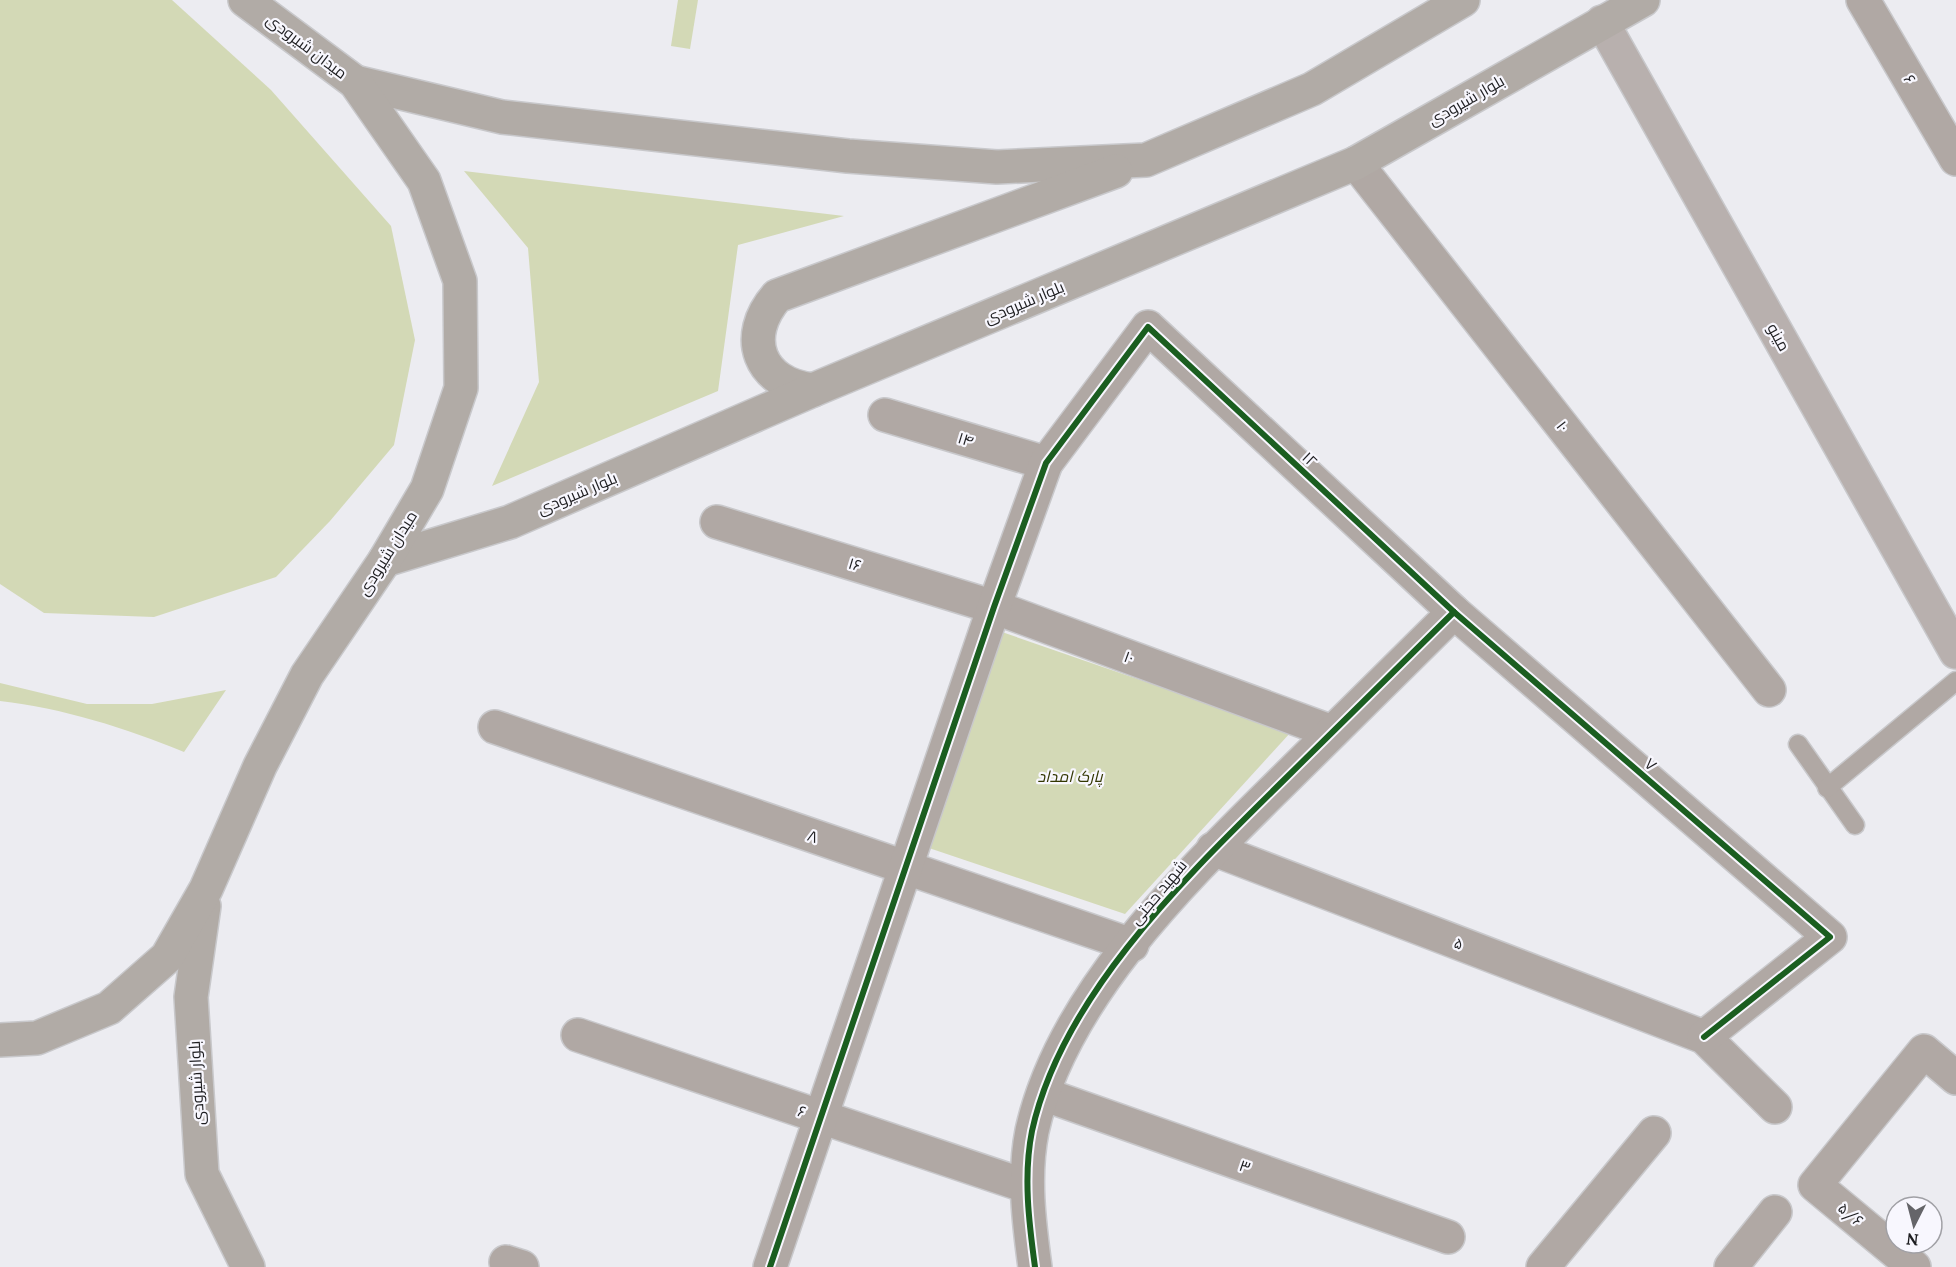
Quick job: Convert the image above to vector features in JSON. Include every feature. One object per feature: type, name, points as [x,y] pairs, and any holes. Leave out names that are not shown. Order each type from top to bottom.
[{"type":"main road","name":"میدان شیرودی","points":[[0,1040],[37,1038],[109,1008],[167,957],[206,889],[260,766],[307,675],[386,560],[427,489],[461,388],[460,281],[424,181],[355,82],[245,0]]},
{"type":"main road","points":[[813,390],[796,388],[782,381],[769,370],[761,356],[758,340],[759,324],[766,308],[777,296],[1146,159],[1312,89],[1463,0]]},
{"type":"main road","name":"بلوار شیرودی","points":[[386,560],[510,522],[813,390],[1356,162],[1643,0]]},
{"type":"main road","points":[[355,82],[502,117],[848,156],[997,167],[1146,159]]},
{"type":"main road","name":"بلوار شیرودی","points":[[206,889],[191,997],[202,1174],[248,1267]]},
{"type":"street","name":"۶","points":[[1863,0],[1956,159]]},
{"type":"street","name":"مینو","points":[[1602,22],[1956,652]]},
{"type":"street","name":"۱۰","points":[[1356,162],[1769,690]]},
{"type":"street","name":"۱۲","points":[[1046,463],[1148,327],[1454,612]]},
{"type":"street","name":"۱۴","points":[[885,415],[1046,463]]},
{"type":"street","points":[[770,1267],[994,607],[1046,463]]},
{"type":"street","name":"۱۶","points":[[717,522],[994,607]]},
{"type":"street","name":"۱۰","points":[[994,607],[1332,732]]},
{"type":"street","name":"شهید حجتی","points":[[1035,1267],[1026,1186],[1032,1133],[1043,1094],[1060,1051],[1101,984],[1213,849],[1454,612]]},
{"type":"street","name":"۷","points":[[1454,612],[1830,937],[1704,1037]]},
{"type":"street","name":"۸","points":[[495,727],[1132,945]]},
{"type":"street","name":"۵","points":[[1213,849],[1704,1037]]},
{"type":"street","name":"۶","points":[[578,1035],[1026,1186]]},
{"type":"street","points":[[1704,1037],[1775,1107]]},
{"type":"street","name":"۵/۶","points":[[1914,1267],[1815,1185],[1924,1051],[1956,1078]]},
{"type":"street","name":"۳","points":[[1043,1094],[1448,1237]]},
{"type":"street","points":[[1543,1267],[1654,1133]]},
{"type":"street","points":[[1731,1267],[1775,1212]]},
{"type":"lane","points":[[1827,788],[1956,681]]},
{"type":"lane","points":[[1798,744],[1855,825]]},
{"type":"green space","points":[[0,0],[172,0],[271,90],[391,226],[415,340],[394,445],[330,521],[276,577],[154,617],[44,613],[0,584]]},
{"type":"green space","points":[[678,0],[698,0],[690,49],[671,46]]},
{"type":"green space","points":[[464,171],[844,216],[738,245],[718,391],[492,486],[539,382],[528,248]]},
{"type":"green space","name":"پارک امداد","points":[[999,631],[1291,732],[1125,914],[923,846]]},
{"type":"green space","points":[[0,683],[87,704],[152,704],[226,690],[184,752],[94,720],[0,701]]},
{"type":"cycle path","points":[[770,1267],[994,607],[1046,463],[1148,327],[1454,612],[1830,937],[1704,1037]]},
{"type":"cycle path","points":[[1035,1267],[1027,1182],[1032,1131],[1048,1080],[1071,1032],[1100,984],[1134,939],[1210,854],[1454,612]]}]
